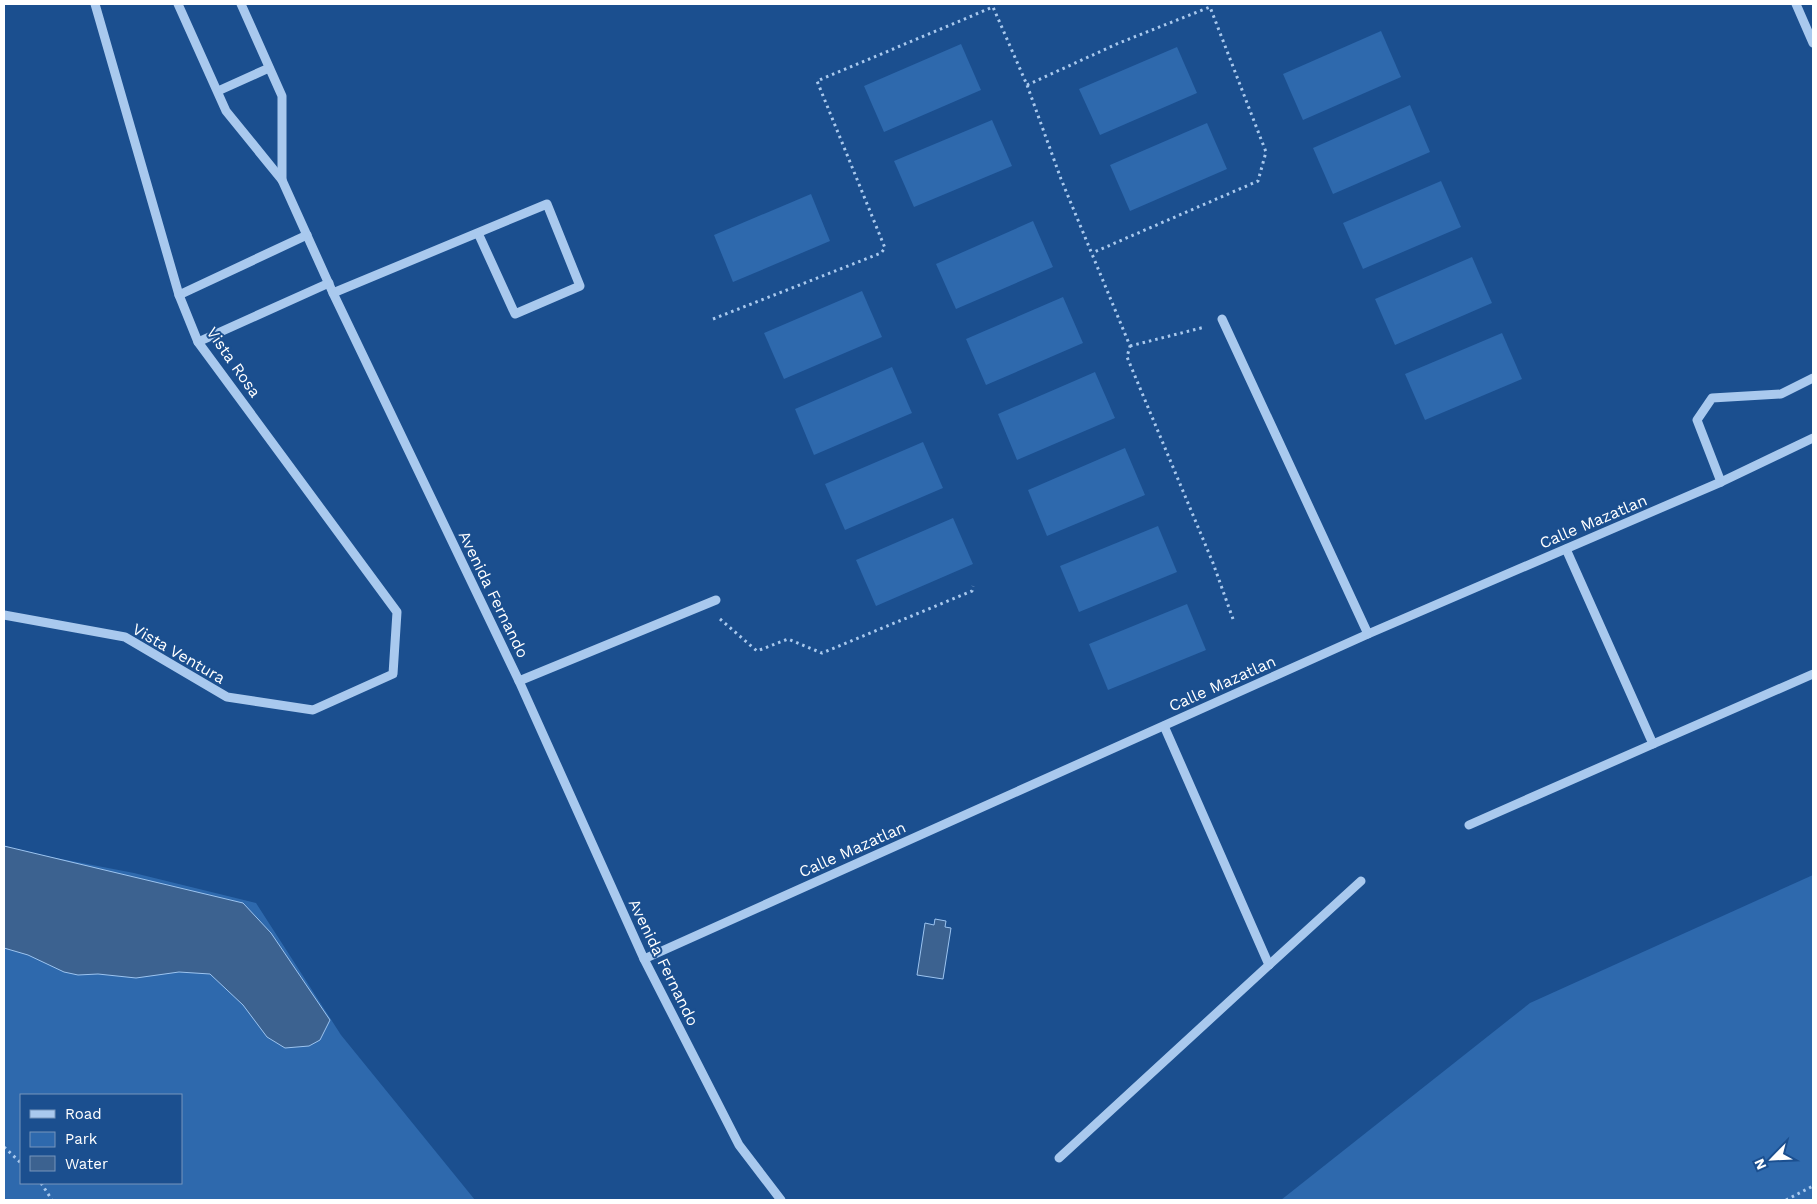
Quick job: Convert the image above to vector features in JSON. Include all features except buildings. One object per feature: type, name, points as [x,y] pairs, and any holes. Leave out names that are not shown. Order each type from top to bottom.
[{"type":"street","name":"Vista Rosa","points":[[95,4],[179,295],[198,342],[397,612],[393,674]]},
{"type":"street","name":"Avenida Fernando","points":[[178,4],[226,111],[282,180],[333,293],[519,681],[644,959],[739,1145],[781,1200]]},
{"type":"street","points":[[241,4],[282,96],[282,180]]},
{"type":"street","points":[[1796,4],[1813,43]]},
{"type":"street","points":[[218,92],[269,68]]},
{"type":"street","points":[[333,293],[546,204],[580,286],[515,314],[478,233]]},
{"type":"street","points":[[179,295],[307,235]]},
{"type":"street","points":[[198,342],[329,283]]},
{"type":"street","points":[[1223,320],[1368,634]]},
{"type":"street","points":[[1720,482],[1698,420],[1712,398],[1781,394],[1813,378]]},
{"type":"street","name":"Calle Mazatlan","points":[[644,959],[1368,634],[1720,482],[1813,438]]},
{"type":"street","points":[[1566,549],[1653,744]]},
{"type":"street","points":[[519,681],[716,600]]},
{"type":"street","name":"Vista Ventura","points":[[4,615],[125,637],[227,697],[313,710],[393,674]]},
{"type":"street","points":[[1469,825],[1813,674]]},
{"type":"street","points":[[1164,726],[1269,964]]},
{"type":"street","points":[[1059,1158],[1361,881]]},
{"type":"path","points":[[1027,85],[1118,43],[1210,7],[1266,152],[1258,180],[1092,253]]},
{"type":"path","points":[[713,320],[881,253],[885,248],[817,80],[993,8],[1027,85],[1061,179],[1130,346],[1127,357],[1213,563],[1233,619]]},
{"type":"path","points":[[1130,346],[1223,320]]},
{"type":"path","points":[[704,605],[757,651],[788,639],[822,653],[972,591],[974,586]]},
{"type":"path","points":[[4,1147],[20,1162]]},
{"type":"path","points":[[42,1184],[52,1200]]},
{"type":"path","points":[[1786,1200],[1813,1186]]},
{"type":"green space","points":[[1381,31],[1401,77],[1303,120],[1283,74]]},
{"type":"green space","points":[[961,44],[981,90],[884,132],[864,86]]},
{"type":"green space","points":[[1177,47],[1197,93],[1100,135],[1079,89]]},
{"type":"green space","points":[[1410,105],[1430,152],[1333,194],[1313,148]]},
{"type":"green space","points":[[992,120],[1012,166],[914,207],[894,161]]},
{"type":"green space","points":[[1207,123],[1227,169],[1130,211],[1110,165]]},
{"type":"green space","points":[[1441,181],[1461,227],[1363,269],[1343,223]]},
{"type":"green space","points":[[811,194],[830,241],[733,282],[714,235]]},
{"type":"green space","points":[[1033,221],[1053,267],[956,309],[936,264]]},
{"type":"green space","points":[[1472,257],[1492,303],[1395,345],[1375,299]]},
{"type":"green space","points":[[862,291],[882,337],[784,379],[764,333]]},
{"type":"green space","points":[[1063,297],[1083,343],[986,385],[966,339]]},
{"type":"green space","points":[[1502,333],[1522,379],[1425,420],[1405,374]]},
{"type":"green space","points":[[892,367],[912,413],[814,455],[795,409]]},
{"type":"green space","points":[[1095,372],[1115,418],[1017,460],[998,414]]},
{"type":"green space","points":[[923,442],[943,488],[845,530],[825,484]]},
{"type":"green space","points":[[1125,448],[1145,495],[1047,536],[1028,490]]},
{"type":"green space","points":[[953,518],[973,564],[876,606],[856,560]]},
{"type":"green space","points":[[1158,526],[1177,572],[1079,612],[1060,566]]},
{"type":"green space","points":[[1187,604],[1206,650],[1108,690],[1089,644]]},
{"type":"green space","points":[[4,848],[134,873],[256,903],[341,1035],[475,1200],[4,1200]]},
{"type":"green space","points":[[1813,875],[1813,1200],[1281,1200],[1530,1003]]},
{"type":"water","points":[[4,846],[243,903],[271,933],[330,1020],[320,1040],[309,1046],[285,1048],[267,1037],[243,1005],[210,974],[179,972],[136,978],[98,974],[78,975],[64,972],[28,955],[4,948]]},
{"type":"water","points":[[935,919],[946,921],[945,927],[951,928],[943,979],[917,975],[925,923],[934,925]]}]
